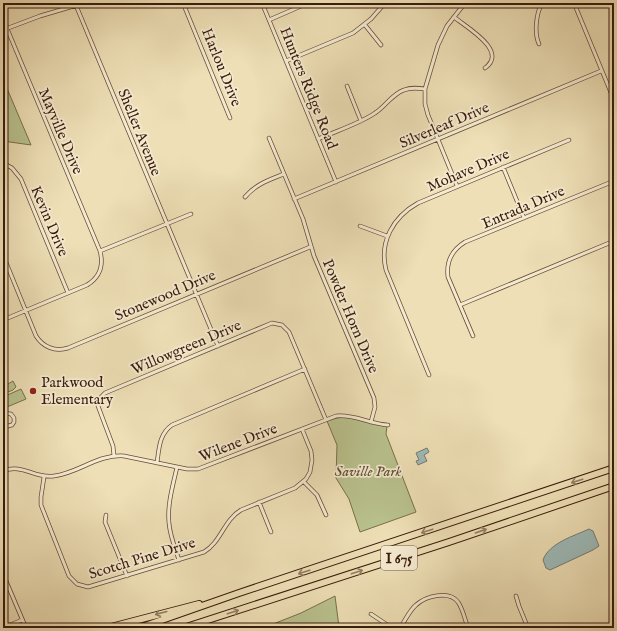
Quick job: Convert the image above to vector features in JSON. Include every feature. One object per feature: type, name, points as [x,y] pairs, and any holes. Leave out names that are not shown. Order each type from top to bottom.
[{"type":"highway","name":"I 675","points":[[139,628],[239,593],[614,468]]},
{"type":"highway","name":"I 675","points":[[183,628],[614,486]]},
{"type":"highway","points":[[107,628],[239,593]]},
{"type":"street","points":[[3,30],[35,17],[76,4],[84,3]]},
{"type":"street","name":"Harlou Drive","points":[[183,3],[230,118]]},
{"type":"street","name":"Hunters Ridge Road","points":[[262,3],[336,182]]},
{"type":"street","points":[[269,20],[308,3]]},
{"type":"street","points":[[286,61],[354,33],[365,25],[385,3]]},
{"type":"street","points":[[457,186],[426,110],[425,89],[442,36],[465,3]]},
{"type":"street","points":[[539,44],[536,31],[538,12],[542,3]]},
{"type":"street","points":[[574,3],[614,100]]},
{"type":"street","name":"Sheller Avenue","points":[[76,4],[166,224],[218,346]]},
{"type":"street","points":[[454,17],[483,40],[490,48],[493,56],[492,61],[485,68]]},
{"type":"street","name":"Mayville Drive","points":[[3,19],[100,251]]},
{"type":"street","points":[[365,25],[381,45]]},
{"type":"street","name":"Silverleaf Drive","points":[[294,199],[601,71]]},
{"type":"street","points":[[347,86],[361,121]]},
{"type":"street","points":[[318,138],[361,121],[379,110],[401,91],[409,88],[425,89]]},
{"type":"street","name":"Powder Horn Drive","points":[[269,138],[303,219],[310,247],[374,398],[375,407],[372,422]]},
{"type":"street","name":"Mohave Drive","points":[[387,236],[395,222],[410,207],[569,140]]},
{"type":"street","name":"Kevin Drive","points":[[3,164],[12,168],[21,179],[68,293]]},
{"type":"street","points":[[503,167],[524,218]]},
{"type":"street","points":[[245,197],[258,185],[284,174]]},
{"type":"street","name":"Entrada Drive","points":[[460,305],[448,277],[448,271],[449,262],[454,252],[461,245],[614,181]]},
{"type":"street","points":[[3,320],[87,285],[97,276],[101,265],[100,251],[191,214]]},
{"type":"street","points":[[360,226],[387,236],[384,260],[387,274],[429,375]]},
{"type":"street","points":[[473,336],[460,305],[614,241]]},
{"type":"street","name":"Stonewood Drive","points":[[3,255],[39,341],[45,346],[56,350],[65,349],[310,247]]},
{"type":"street","name":"Willowgreen Drive","points":[[114,456],[113,446],[98,410],[98,404],[102,395],[107,392],[272,323],[280,324],[287,329],[304,369]]},
{"type":"street","points":[[157,463],[162,437],[166,430],[172,425],[304,369],[326,420]]},
{"type":"street","points":[[3,413],[11,414],[14,418],[14,422],[12,425],[8,426],[3,424]]},
{"type":"street","name":"Wilene Drive","points":[[3,471],[18,468],[44,477],[60,475],[100,459],[114,456],[124,456],[195,470],[336,416],[346,416],[381,425],[388,425]]},
{"type":"street","points":[[302,429],[311,451],[312,460],[310,472],[304,482],[317,495],[326,515]]},
{"type":"street","points":[[177,467],[168,517],[170,531],[179,560]]},
{"type":"street","name":"Scotch Pine Drive","points":[[44,477],[41,497],[43,511],[69,576],[79,585],[88,587],[200,554],[214,544],[229,520],[235,514],[259,502],[295,488],[304,482]]},
{"type":"street","points":[[259,502],[271,532]]},
{"type":"street","points":[[106,515],[105,522],[127,576]]},
{"type":"street","points":[[3,574],[26,628]]},
{"type":"street","points":[[400,628],[416,605],[422,601],[443,595],[453,598],[458,602],[468,628]]},
{"type":"street","points":[[516,596],[528,628]]},
{"type":"street","points":[[371,614],[392,628]]},
{"type":"street","points":[[3,628],[22,620]]},
{"type":"green space","points":[[3,79],[31,145],[3,141]]},
{"type":"green space","points":[[13,381],[16,387],[13,390],[3,394],[3,387]]},
{"type":"green space","points":[[21,389],[26,399],[7,407],[3,397]]},
{"type":"green space","name":"Saville Park","points":[[346,417],[387,426],[386,434],[416,512],[360,532],[349,499],[336,478],[337,445],[327,421]]},
{"type":"green space","points":[[335,596],[338,628],[263,628],[301,613]]},
{"type":"water","points":[[427,448],[429,452],[424,455],[427,461],[418,465],[416,461],[419,460],[416,453]]},
{"type":"water","points":[[589,529],[593,531],[599,546],[550,570],[546,568],[543,560],[551,549],[563,541]]},
{"type":"place","name":"Parkwood Elementary","points":[[33,391]]}]
